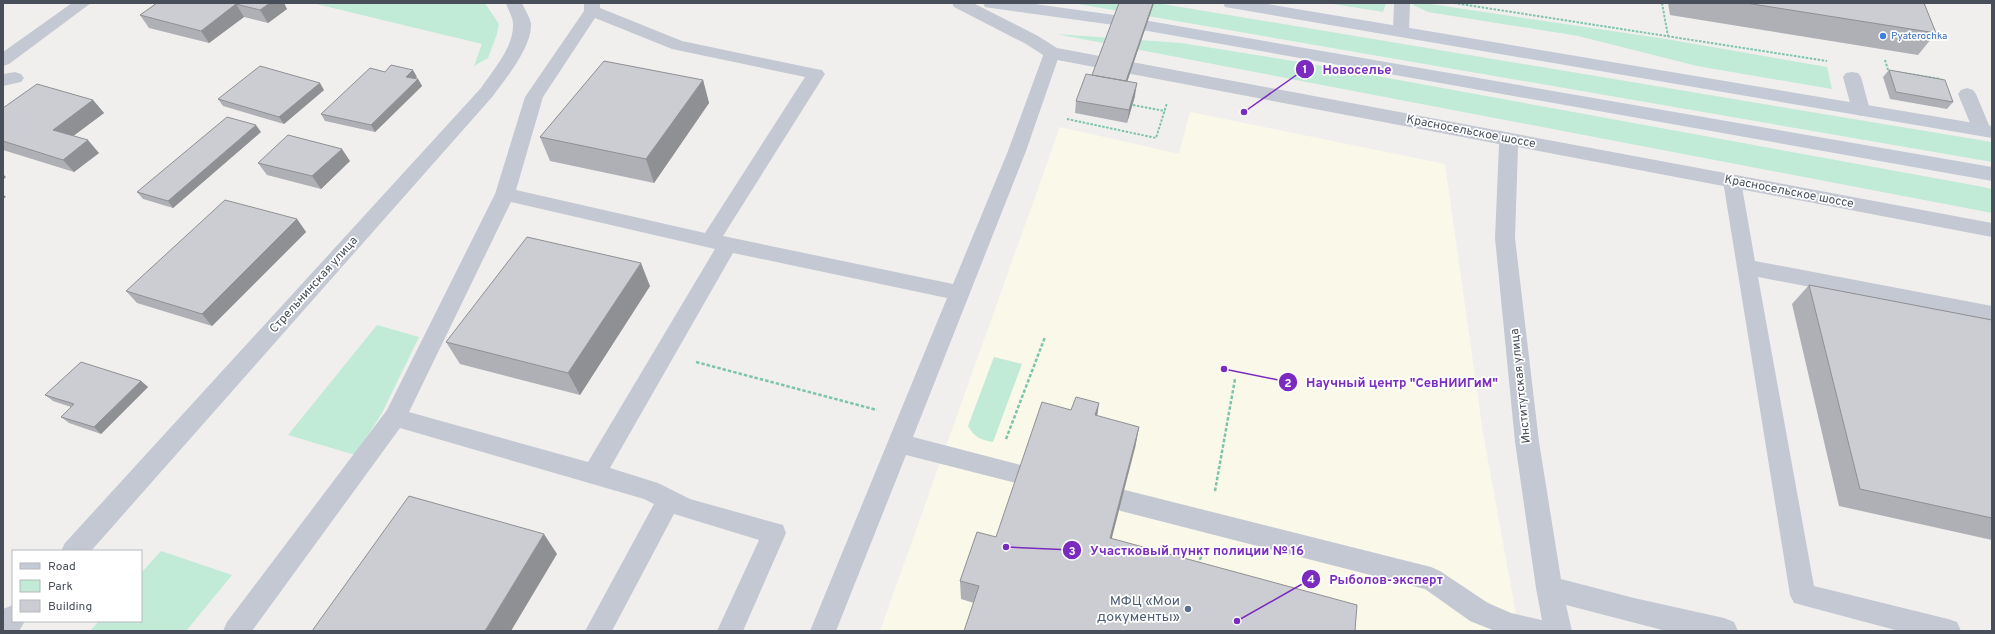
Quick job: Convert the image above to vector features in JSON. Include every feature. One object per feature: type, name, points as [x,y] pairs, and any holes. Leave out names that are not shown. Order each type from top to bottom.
[{"type":"main road","points":[[991,3],[1114,20],[1992,174]]},
{"type":"main road","points":[[1231,3],[1987,131]]},
{"type":"street","points":[[3,60],[84,3]]},
{"type":"street","name":"Стрельнинская улица","points":[[75,550],[487,92],[510,59],[517,44],[522,24],[514,3]]},
{"type":"street","name":"Красносельское шоссе","points":[[960,3],[1032,40],[1052,53],[1992,230]]},
{"type":"street","points":[[3,47],[39,35]]},
{"type":"street","name":"Институтская улица","points":[[1509,139],[1505,238],[1527,442],[1549,588],[1558,631]]},
{"type":"street","points":[[1549,588],[1634,611],[1724,631]]},
{"type":"street","points":[[3,629],[12,619]]},
{"type":"lane","points":[[1401,31],[1402,3]]},
{"type":"lane","points":[[236,631],[395,417],[505,194],[534,97],[592,7],[678,45],[816,74],[719,242],[594,474]]},
{"type":"lane","points":[[823,631],[1017,152],[1052,53]]},
{"type":"lane","points":[[1852,77],[1861,110]]},
{"type":"lane","points":[[1967,94],[1987,131]]},
{"type":"lane","points":[[1732,181],[1804,595],[1948,631]]},
{"type":"lane","points":[[505,194],[719,242],[959,293]]},
{"type":"lane","points":[[1746,267],[1992,314]]},
{"type":"lane","points":[[395,417],[650,490],[686,508],[774,533],[730,631]]},
{"type":"lane","points":[[898,443],[1024,475]]},
{"type":"lane","points":[[598,631],[669,500]]},
{"type":"lane","points":[[1122,500],[1431,579],[1479,612],[1511,625],[1541,631]]},
{"type":"path","points":[[1454,3],[1833,62]]},
{"type":"path","points":[[1662,3],[1668,36]]},
{"type":"path","points":[[1880,69],[1888,70],[1885,60]]},
{"type":"path","points":[[1896,72],[1943,79]]},
{"type":"path","points":[[1067,119],[1156,138],[1170,96]]},
{"type":"path","points":[[1133,105],[1165,111]]},
{"type":"path","points":[[1004,443],[1045,337]]},
{"type":"path","points":[[692,360],[908,418]]},
{"type":"path","points":[[1209,522],[1235,379]]},
{"type":"path","points":[[1197,570],[1198,565]]},
{"type":"shaded area","points":[[1190,112],[1445,164],[1483,433],[1519,631],[880,631],[1060,127],[1179,154]]},
{"type":"green space","points":[[312,3],[485,3],[499,24],[488,58],[474,66],[482,44]]},
{"type":"green space","points":[[1072,3],[1157,3],[1992,142],[1992,162]]},
{"type":"green space","points":[[1327,3],[1386,3],[1383,12]]},
{"type":"green space","points":[[1412,3],[1424,3],[1666,39],[1827,67],[1832,89],[1697,66],[1578,36],[1428,12]]},
{"type":"green space","points":[[1056,34],[1181,43],[1306,63],[1978,186],[1992,189],[1992,213]]},
{"type":"green space","points":[[377,325],[419,337],[382,413],[355,455],[288,435]]},
{"type":"green space","points":[[994,357],[1022,364],[993,442],[978,437],[968,426]]},
{"type":"green space","points":[[161,551],[232,575],[186,631],[90,631],[98,622],[142,622],[142,572]]},
{"type":"building","points":[[157,3],[270,3],[260,10],[236,4],[201,31],[140,15]]},
{"type":"building","points":[[1119,3],[1153,3],[1126,81],[1092,75]]},
{"type":"building","points":[[1746,3],[1924,3],[1936,33]]},
{"type":"building","points":[[604,61],[703,80],[646,159],[540,137]]},
{"type":"building","points":[[391,65],[413,70],[406,77],[418,79],[371,125],[321,114],[370,68],[385,72]]},
{"type":"building","points":[[260,66],[320,83],[279,117],[218,99]]},
{"type":"building","points":[[1889,70],[1945,80],[1953,102],[1896,92]]},
{"type":"building","points":[[1086,74],[1137,83],[1129,110],[1076,101]]},
{"type":"building","points":[[37,84],[93,100],[53,130],[88,140],[63,160],[3,141],[3,108]]},
{"type":"building","points":[[227,117],[256,125],[168,201],[137,192]]},
{"type":"building","points":[[288,135],[342,149],[312,176],[258,163]]},
{"type":"building","points":[[225,200],[297,219],[202,314],[126,291]]},
{"type":"building","points":[[527,237],[641,263],[568,373],[446,342]]},
{"type":"building","points":[[1809,285],[1992,320],[1992,518],[1860,489]]},
{"type":"building","points":[[81,362],[141,381],[94,427],[61,417],[74,404],[45,395]]},
{"type":"building","points":[[1076,397],[1099,403],[1095,415],[1139,427],[1110,538],[1357,605],[1355,630],[1359,631],[964,631],[979,586],[960,581],[977,532],[996,537],[1042,402],[1071,410]]},
{"type":"building","points":[[409,496],[544,534],[485,631],[312,631]]},
{"type":"place","name":"Pyaterochka","points":[[1883,36]]},
{"type":"place","name":"Новоселье","points":[[1244,112]]},
{"type":"place","name":"Научный центр \"СевНИИГиМ\"","points":[[1224,369]]},
{"type":"place","name":"Участковый пункт полиции № 16","points":[[1006,547]]},
{"type":"place","name":"МФЦ «Мои документы»","points":[[1188,609]]},
{"type":"place","name":"Рыболов-эксперт","points":[[1237,621]]}]
